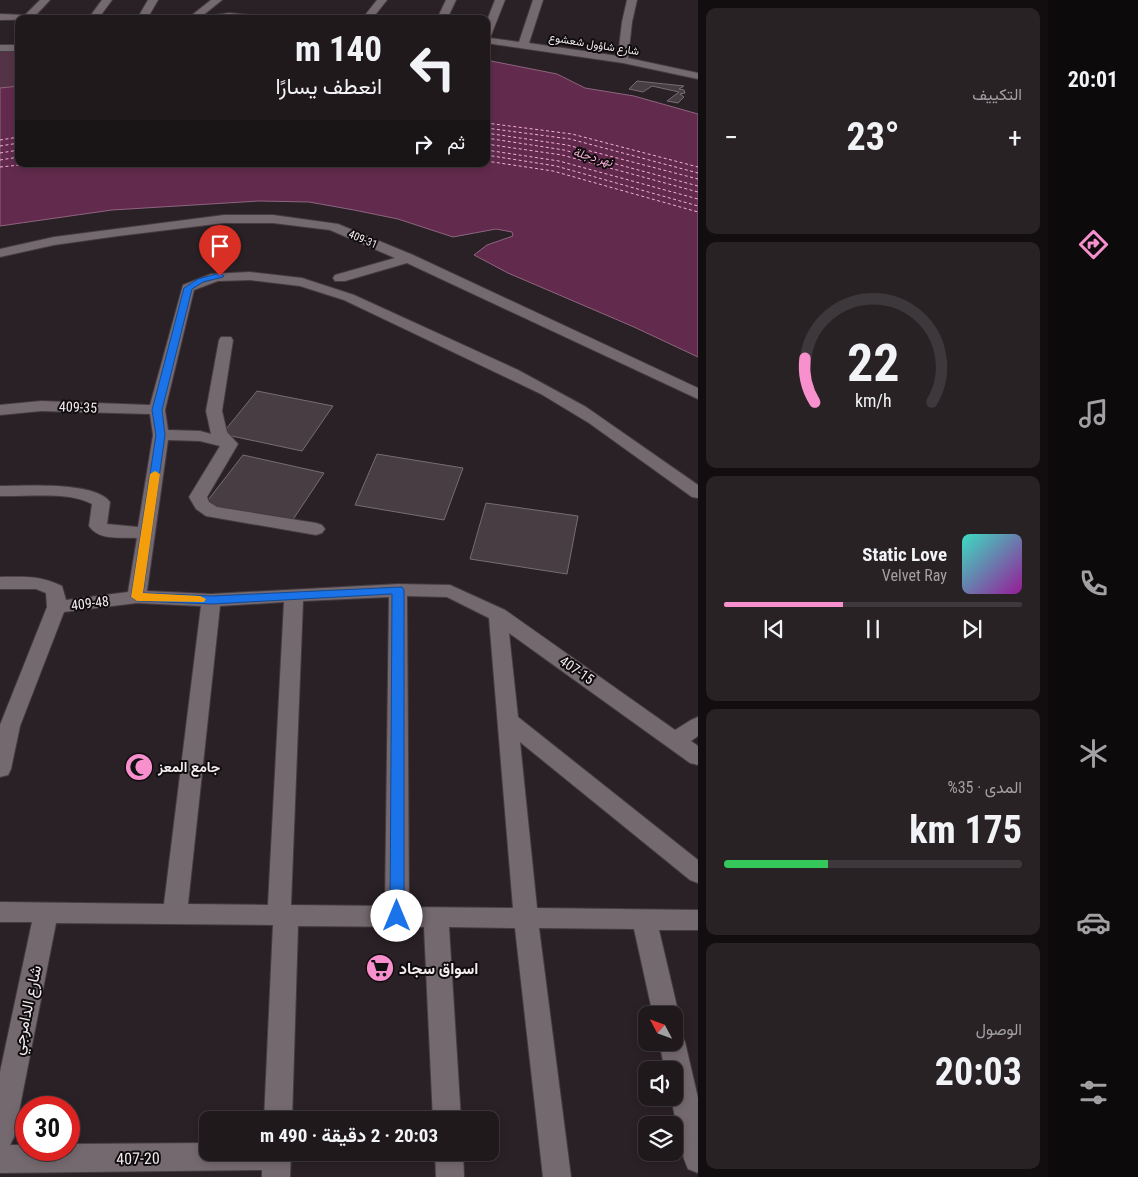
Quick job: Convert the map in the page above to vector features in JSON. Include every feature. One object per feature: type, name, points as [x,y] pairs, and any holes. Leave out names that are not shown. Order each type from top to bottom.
[{"type":"street","points":[[29,15],[45,0]]},
{"type":"street","points":[[96,15],[107,0]]},
{"type":"street","points":[[144,15],[153,0]]},
{"type":"street","points":[[196,15],[217,0]]},
{"type":"street","points":[[370,15],[382,0]]},
{"type":"street","points":[[444,15],[451,0]]},
{"type":"street","points":[[490,26],[500,0]]},
{"type":"street","points":[[523,45],[538,0]]},
{"type":"street","points":[[623,60],[627,22],[632,0]]},
{"type":"street","points":[[232,6],[236,11],[245,15]]},
{"type":"street","points":[[0,17],[15,20]]},
{"type":"street","points":[[0,23],[15,22]]},
{"type":"street","name":"شارع شاؤول شعشوع","points":[[490,41],[623,60],[698,76]]},
{"type":"street","points":[[0,48],[15,48]]},
{"type":"street","name":"409-31","points":[[0,252],[54,241],[224,219],[250,218],[305,222],[333,227],[408,258],[698,394]]},
{"type":"street","points":[[340,278],[408,258]]},
{"type":"street","points":[[137,597],[160,435],[157,410],[188,288],[200,281],[220,276],[286,279],[316,285],[371,306],[523,378],[579,410],[698,493]]},
{"type":"street","points":[[226,340],[214,411],[219,434],[230,444]]},
{"type":"street","name":"409-35","points":[[0,410],[42,406],[157,410]]},
{"type":"street","points":[[160,435],[200,436],[230,444]]},
{"type":"street","points":[[230,444],[198,497],[202,505],[212,512],[316,529]]},
{"type":"street","points":[[0,492],[82,493],[96,497],[101,502],[98,526],[106,531],[146,533]]},
{"type":"street","name":"409-48","points":[[0,583],[39,583],[55,590],[57,607],[137,597],[212,600],[398,590],[450,591]]},
{"type":"street","points":[[397,916],[398,590]]},
{"type":"street","name":"407-15","points":[[450,591],[498,615],[698,756]]},
{"type":"street","points":[[278,1111],[294,595]]},
{"type":"street","points":[[174,914],[212,600]]},
{"type":"street","points":[[0,770],[5,726],[57,607]]},
{"type":"street","points":[[498,615],[526,918],[556,1177]]},
{"type":"street","points":[[507,720],[698,872]]},
{"type":"street","points":[[676,740],[698,725]]},
{"type":"street","points":[[0,912],[698,920]]},
{"type":"street","name":"شارع الدامرجي","points":[[0,1137],[46,913]]},
{"type":"street","points":[[436,917],[447,1111]]},
{"type":"street","points":[[644,919],[664,1006]]},
{"type":"street","points":[[674,1051],[698,1159]]},
{"type":"street","name":"407-20","points":[[0,1159],[277,1162]]},
{"type":"street","points":[[449,1161],[450,1177]]},
{"type":"shaded area","points":[[15,49],[15,86],[0,88],[0,50]]},
{"type":"water","name":"نهر دجلة","points":[[490,61],[557,74],[585,88],[634,96],[698,114],[698,357],[634,327],[508,273],[474,255],[487,245],[513,236],[512,232],[496,229],[453,237],[398,219],[354,210],[309,202],[259,201],[112,210],[0,226],[0,88],[15,86],[15,167],[490,167]]},
{"type":"building","points":[[637,81],[684,86],[679,89],[684,90],[685,93],[680,94],[684,97],[678,103],[667,101],[679,92],[652,86],[643,92],[629,89]]},
{"type":"building","points":[[257,391],[333,406],[302,451],[222,434]]},
{"type":"building","points":[[377,454],[463,468],[444,520],[355,505]]},
{"type":"building","points":[[243,455],[324,473],[290,524],[205,504]]},
{"type":"building","points":[[486,503],[578,516],[567,574],[470,559]]},
{"type":"ferry route","points":[[490,124],[572,134],[698,167]]},
{"type":"ferry route","points":[[490,129],[570,139],[698,173]]},
{"type":"ferry route","points":[[490,134],[567,145],[698,179]]},
{"type":"ferry route","points":[[0,140],[15,138]]},
{"type":"ferry route","points":[[490,139],[564,150],[698,186]]},
{"type":"ferry route","points":[[0,146],[15,144]]},
{"type":"ferry route","points":[[490,145],[562,155],[698,192]]},
{"type":"ferry route","points":[[0,153],[15,151]]},
{"type":"ferry route","points":[[490,151],[559,161],[698,199]]},
{"type":"ferry route","points":[[490,156],[556,166],[698,206]]},
{"type":"ferry route","points":[[0,160],[15,158]]},
{"type":"ferry route","points":[[490,162],[553,171],[698,212]]},
{"type":"ferry route","points":[[0,167],[15,166]]},
{"type":"slow traffic","points":[[155,474],[137,597],[200,599]]},
{"type":"place","name":"جامع المعز","points":[[139,767]]},
{"type":"place","name":"اسواق سجاد","points":[[380,968]]},
{"type":"route","points":[[220,276],[200,281],[188,288],[157,410],[160,435],[137,597],[212,600],[398,590],[397,916]]}]
